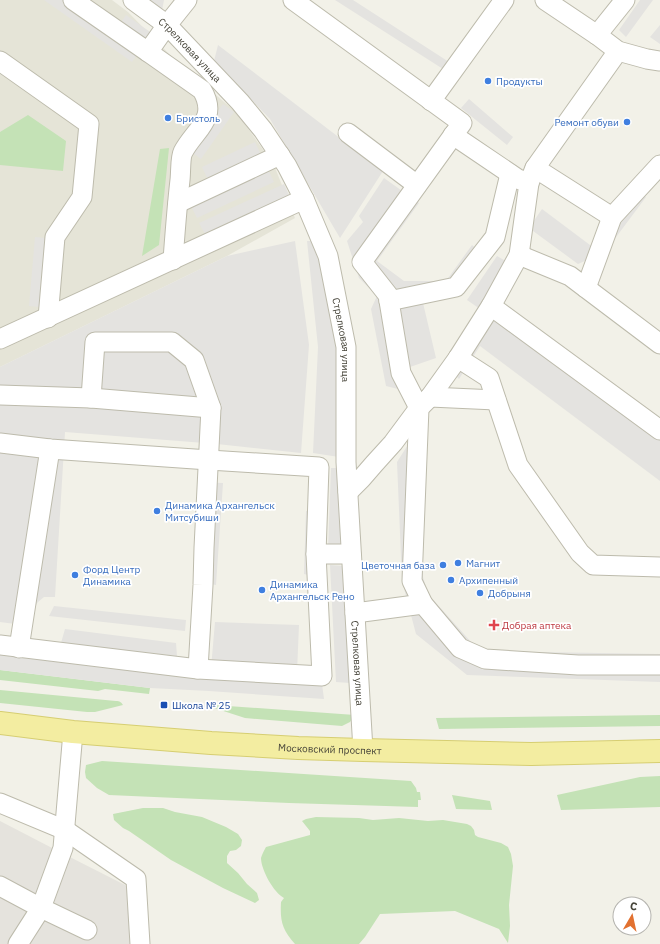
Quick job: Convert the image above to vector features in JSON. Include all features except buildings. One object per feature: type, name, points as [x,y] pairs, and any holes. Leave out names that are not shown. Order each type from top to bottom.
[{"type":"main road","name":"Московский проспект","points":[[0,723],[73,732],[210,743],[362,750],[531,754],[660,751]]},
{"type":"street","points":[[73,0],[202,90],[206,97],[208,114],[205,121],[182,153],[173,260]]},
{"type":"street","name":"Стрелковая улица","points":[[133,0],[167,25],[240,102],[263,130],[280,155],[304,199],[328,256],[346,347],[346,462],[362,750]]},
{"type":"street","points":[[148,52],[187,0]]},
{"type":"street","points":[[293,0],[462,123],[362,262],[388,295],[401,373],[425,402],[412,581],[423,604],[460,648],[485,659],[578,664],[660,665]]},
{"type":"street","points":[[432,101],[504,0]]},
{"type":"street","points":[[545,0],[597,35],[618,52],[660,61]]},
{"type":"street","points":[[597,35],[625,0]]},
{"type":"street","points":[[348,492],[393,443],[425,402],[458,358],[491,306],[519,255],[532,176],[618,52]]},
{"type":"street","points":[[0,61],[89,124],[82,197],[55,236],[48,318]]},
{"type":"street","points":[[348,133],[417,185]]},
{"type":"street","points":[[453,135],[518,180],[532,176],[612,217]]},
{"type":"street","points":[[178,203],[280,155]]},
{"type":"street","points":[[586,288],[612,217],[660,165]]},
{"type":"street","points":[[389,301],[456,287],[495,237],[510,174]]},
{"type":"street","points":[[0,339],[304,199]]},
{"type":"street","points":[[519,255],[570,276],[660,344]]},
{"type":"street","points":[[491,306],[660,430]]},
{"type":"street","points":[[91,398],[95,342],[172,342],[194,360],[211,408],[198,670]]},
{"type":"street","points":[[458,358],[489,378],[518,465],[580,553],[593,565],[660,567]]},
{"type":"street","points":[[0,395],[91,398],[211,408]]},
{"type":"street","points":[[425,402],[496,400]]},
{"type":"street","points":[[0,443],[50,449],[319,466],[316,554],[322,676],[198,670],[0,646]]},
{"type":"street","points":[[19,648],[50,449]]},
{"type":"street","points":[[316,554],[351,554]]},
{"type":"street","points":[[355,613],[423,604]]},
{"type":"street","points":[[18,944],[40,908],[63,848],[73,732]]},
{"type":"street","points":[[0,803],[65,830],[136,879],[140,944]]},
{"type":"street","points":[[0,886],[40,908],[87,930]]},
{"type":"shaded area","points":[[0,0],[112,0],[128,12],[175,60],[237,113],[274,165],[295,218],[227,256],[0,367]]},
{"type":"shaded area","points":[[44,0],[66,0],[139,52],[132,62]]},
{"type":"shaded area","points":[[140,0],[164,0],[161,16]]},
{"type":"shaded area","points":[[335,0],[353,0],[449,62],[443,69]]},
{"type":"shaded area","points":[[640,0],[653,0],[626,37],[619,30]]},
{"type":"shaded area","points":[[126,15],[153,34],[146,44],[119,25]]},
{"type":"shaded area","points":[[660,25],[660,44],[650,37]]},
{"type":"shaded area","points":[[218,45],[383,171],[340,238],[270,119],[214,61]]},
{"type":"shaded area","points":[[469,99],[513,137],[507,145],[461,108]]},
{"type":"shaded area","points":[[223,104],[234,112],[201,159],[190,151]]},
{"type":"shaded area","points":[[255,142],[274,182],[197,218],[191,206],[215,195],[202,167]]},
{"type":"shaded area","points":[[384,178],[419,203],[377,261],[404,281],[446,281],[472,245],[489,260],[423,303],[436,358],[407,368],[402,390],[386,386],[371,309],[377,296],[359,278],[347,241],[363,222],[359,216]]},
{"type":"shaded area","points":[[284,184],[289,195],[205,234],[199,223]]},
{"type":"shaded area","points":[[639,192],[646,197],[605,252],[578,264],[529,228],[542,209],[590,245],[604,244]]},
{"type":"shaded area","points":[[35,237],[46,238],[40,307],[29,306]]},
{"type":"shaded area","points":[[295,241],[309,345],[301,453],[217,444],[65,432],[55,597],[44,597],[38,602],[23,625],[0,622],[0,367],[227,256]]},
{"type":"shaded area","points":[[307,241],[315,241],[342,338],[339,457],[313,453],[318,347]]},
{"type":"shaded area","points":[[497,256],[509,263],[480,309],[467,300]]},
{"type":"shaded area","points":[[488,317],[497,319],[660,437],[660,481],[480,346],[459,379],[452,372]]},
{"type":"shaded area","points":[[423,421],[423,577],[428,594],[472,643],[486,651],[660,654],[660,682],[467,675],[416,634],[402,581],[397,462]]},
{"type":"shaded area","points":[[331,468],[342,468],[343,549],[328,550]]},
{"type":"shaded area","points":[[198,482],[223,483],[216,585],[195,581]]},
{"type":"shaded area","points":[[314,510],[313,576],[304,574],[306,511]]},
{"type":"shaded area","points":[[330,565],[344,566],[350,683],[336,682]]},
{"type":"shaded area","points":[[54,606],[186,620],[185,631],[49,616]]},
{"type":"shaded area","points":[[215,622],[299,625],[297,672],[211,668]]},
{"type":"shaded area","points":[[65,629],[176,643],[177,656],[61,643]]},
{"type":"shaded area","points":[[0,655],[148,673],[322,684],[324,699],[150,688],[0,670]]},
{"type":"shaded area","points":[[0,821],[129,887],[133,944],[0,944]]},
{"type":"green space","points":[[28,115],[66,141],[63,171],[0,165],[0,132]]},
{"type":"green space","points":[[169,148],[159,245],[142,256],[160,149]]},
{"type":"green space","points":[[0,670],[150,688],[149,694],[105,689],[98,691],[0,680]]},
{"type":"green space","points":[[0,690],[117,701],[123,705],[95,712],[87,712],[0,703]]},
{"type":"green space","points":[[214,705],[355,715],[350,722],[342,726],[245,718],[211,707]]},
{"type":"green space","points":[[660,715],[660,726],[439,729],[436,718]]},
{"type":"green space","points":[[102,761],[411,781],[417,792],[420,792],[421,800],[418,800],[418,807],[109,795],[97,788],[86,778],[86,765]]},
{"type":"green space","points":[[660,776],[660,807],[561,810],[557,795],[640,777]]},
{"type":"green space","points":[[452,795],[490,801],[492,810],[456,809]]},
{"type":"green space","points":[[143,808],[163,808],[202,817],[226,827],[238,834],[242,840],[241,846],[236,850],[230,851],[227,856],[227,863],[257,893],[259,900],[255,903],[223,888],[171,860],[123,828],[114,820],[113,814]]},
{"type":"green space","points":[[316,817],[359,818],[373,820],[399,818],[428,821],[443,820],[467,824],[471,826],[475,835],[478,837],[501,843],[508,847],[513,866],[509,905],[510,926],[508,943],[499,929],[455,911],[380,914],[359,944],[295,944],[287,934],[282,920],[281,902],[284,898],[276,891],[269,881],[263,869],[261,858],[266,847],[310,835],[310,831],[302,821]]},
{"type":"place","name":"Продукты","points":[[488,81]]},
{"type":"place","name":"Бристоль","points":[[168,118]]},
{"type":"place","name":"Ремонт обуви","points":[[627,122]]},
{"type":"place","name":"Динамика Архангельск Митсубиши","points":[[157,511]]},
{"type":"place","name":"Магнит","points":[[458,563]]},
{"type":"place","name":"Цветочная база","points":[[443,565]]},
{"type":"place","name":"Форд Центр Динамика","points":[[75,575]]},
{"type":"place","name":"Архипенный","points":[[451,580]]},
{"type":"place","name":"Динамика Архангельск Рено","points":[[262,590]]},
{"type":"place","name":"Добрыня","points":[[480,593]]},
{"type":"place","name":"Добрая аптека","points":[[494,625]]},
{"type":"place","name":"Школа № 25","points":[[164,705]]}]
